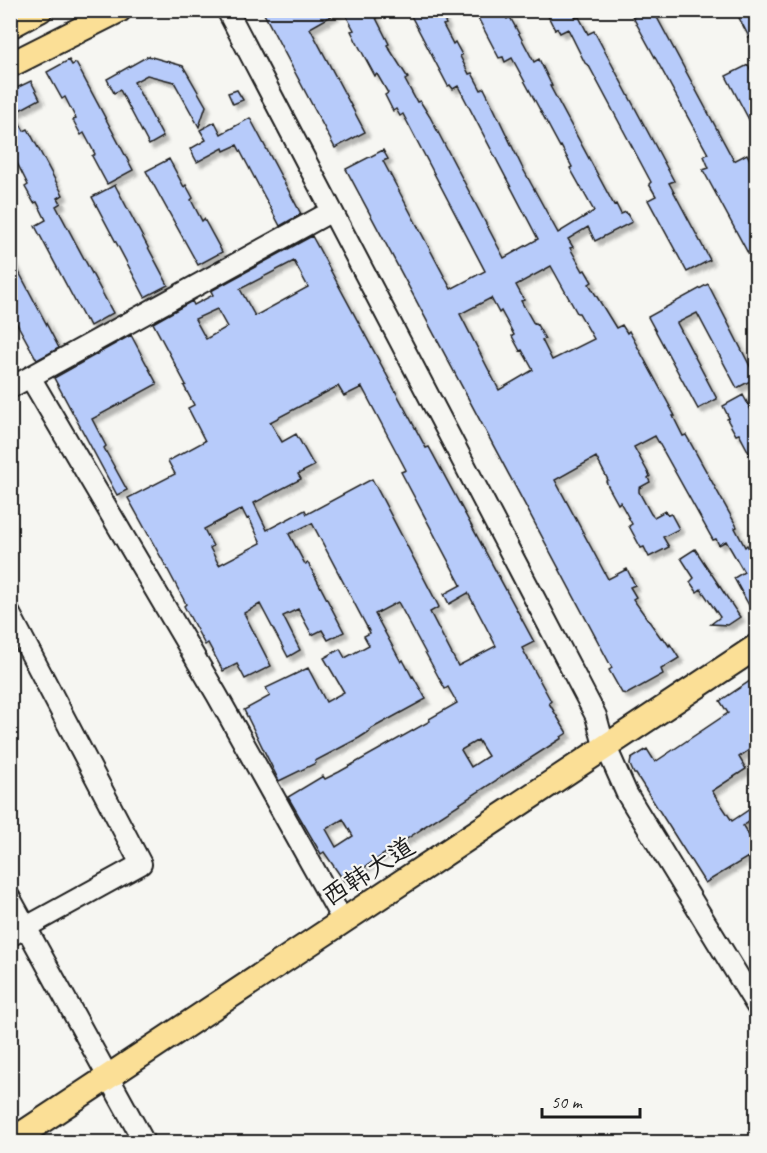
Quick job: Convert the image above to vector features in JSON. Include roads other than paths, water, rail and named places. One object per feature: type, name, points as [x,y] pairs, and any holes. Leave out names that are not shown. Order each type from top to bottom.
[{"type":"main road","points":[[10,26],[40,10]]},
{"type":"main road","points":[[10,65],[119,10]]},
{"type":"main road","name":"西韩大道","points":[[10,1129],[105,1073],[604,743],[756,635]]},
{"type":"main road","name":"西韩大道","points":[[10,1142],[105,1073],[338,912],[756,648]]},
{"type":"street","points":[[227,10],[596,716],[604,743],[627,794],[756,1005]]},
{"type":"street","points":[[10,388],[332,211]]},
{"type":"street","points":[[30,377],[217,695],[338,912]]},
{"type":"street","points":[[10,614],[141,864],[18,931]]},
{"type":"street","points":[[10,898],[18,931],[105,1073],[144,1143]]}]
